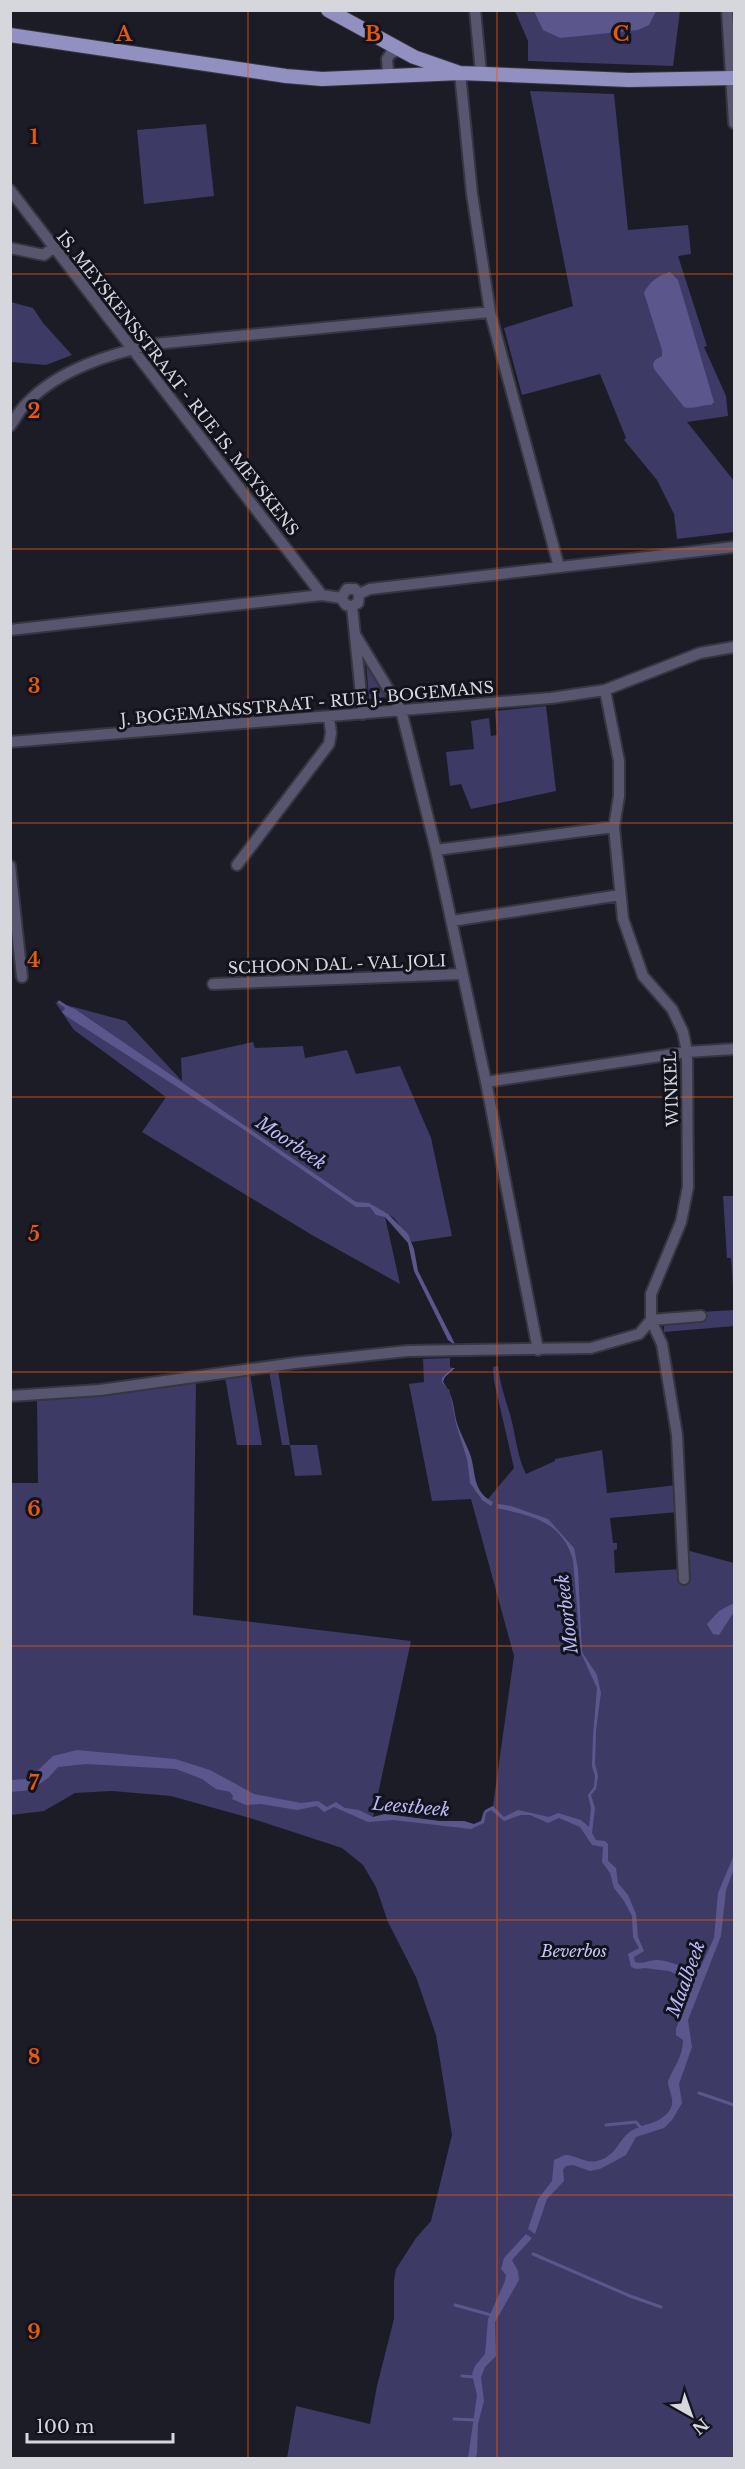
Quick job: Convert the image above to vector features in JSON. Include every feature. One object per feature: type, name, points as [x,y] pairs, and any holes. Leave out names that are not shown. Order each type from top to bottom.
[{"type":"main road","points":[[328,10],[414,57],[460,73]]},
{"type":"main road","points":[[10,35],[322,80],[460,73],[629,80],[732,78]]},
{"type":"street","points":[[475,10],[481,73]]},
{"type":"street","points":[[727,10],[735,123]]},
{"type":"street","points":[[393,76],[388,71],[387,59],[392,53],[400,50]]},
{"type":"street","points":[[414,57],[418,66],[415,74]]},
{"type":"street","points":[[460,73],[472,194],[490,312],[559,567]]},
{"type":"street","name":"IS. MEYSKENSSTRAAT - RUE IS. MEYSKENS","points":[[10,190],[322,596]]},
{"type":"street","points":[[10,248],[44,255],[54,247]]},
{"type":"street","points":[[10,426],[25,405],[53,382],[99,360],[154,344],[490,312]]},
{"type":"street","points":[[359,594],[370,589],[735,547]]},
{"type":"street","points":[[10,630],[322,596],[341,598],[346,605],[352,606],[358,603],[359,594],[355,589],[350,588],[345,590],[341,598]]},
{"type":"street","points":[[352,606],[363,714]]},
{"type":"street","points":[[356,636],[401,711],[452,921],[538,1350]]},
{"type":"street","name":"J. BOGEMANSSTRAAT - RUE J. BOGEMANS","points":[[10,742],[551,699],[604,690],[700,653],[735,647]]},
{"type":"street","name":"WINKEL","points":[[604,690],[619,760],[619,796],[615,827],[623,919],[643,976],[672,1010],[683,1032],[687,1052],[688,1187],[681,1222],[651,1294],[651,1320]]},
{"type":"street","points":[[237,865],[329,744],[331,733],[329,717]]},
{"type":"street","points":[[436,850],[615,827]]},
{"type":"street","points":[[10,866],[22,977]]},
{"type":"street","points":[[452,921],[620,896]]},
{"type":"street","name":"SCHOON DAL - VAL JOLI","points":[[213,984],[462,974]]},
{"type":"street","points":[[486,1082],[687,1052],[735,1048]]},
{"type":"street","points":[[10,1395],[100,1390],[295,1363],[407,1352],[591,1348],[620,1342],[639,1334],[651,1320],[701,1316]]},
{"type":"street","points":[[651,1320],[662,1344],[677,1435],[684,1579]]},
{"type":"green space","points":[[515,11],[680,11],[673,66],[528,61],[528,41]]},
{"type":"green space","points":[[530,91],[614,94],[628,230],[688,225],[691,254],[678,256],[707,346],[704,347],[726,396],[728,416],[687,422],[734,481],[734,532],[677,539],[674,514],[657,480],[624,440],[626,438],[600,374],[522,395],[504,328],[573,306]]},
{"type":"green space","points":[[206,124],[214,196],[144,204],[137,130]]},
{"type":"green space","points":[[11,302],[33,308],[43,323],[72,355],[46,365],[11,362]]},
{"type":"green space","points":[[366,661],[387,694],[386,697],[369,699]]},
{"type":"green space","points":[[546,706],[556,791],[471,809],[461,784],[450,786],[446,752],[474,749],[471,721],[489,718],[491,736],[497,735],[495,711]]},
{"type":"green space","points":[[55,1002],[126,1021],[182,1081],[181,1058],[253,1042],[255,1048],[303,1046],[305,1058],[347,1050],[356,1074],[400,1066],[431,1138],[452,1236],[412,1242],[394,1218],[384,1212],[400,1284],[312,1235],[142,1132],[166,1097],[74,1030]]},
{"type":"green space","points":[[723,1196],[734,1196],[734,1303],[731,1258],[727,1258]]},
{"type":"green space","points":[[734,1310],[734,1326],[664,1332],[664,1322],[700,1312]]},
{"type":"green space","name":"Beverbos","points":[[450,1358],[452,1368],[442,1383],[449,1390],[467,1460],[470,1482],[481,1499],[485,1497],[488,1499],[514,1468],[494,1381],[493,1367],[498,1366],[526,1474],[555,1459],[602,1450],[607,1493],[677,1485],[678,1512],[610,1518],[613,1543],[617,1543],[617,1549],[614,1550],[615,1573],[681,1569],[686,1550],[734,1563],[734,2458],[287,2458],[296,2406],[370,2424],[394,2319],[396,2269],[416,2238],[431,2221],[452,2135],[436,2035],[416,1977],[388,1922],[376,1887],[363,1865],[342,1848],[250,1818],[171,1796],[112,1791],[75,1793],[44,1811],[11,1815],[11,1483],[38,1483],[37,1399],[136,1391],[196,1381],[193,1615],[411,1641],[373,1817],[385,1814],[439,1821],[464,1821],[468,1824],[481,1821],[483,1812],[493,1806],[514,1656],[471,1499],[432,1501],[409,1384],[424,1382],[423,1359]]},
{"type":"green space","points":[[278,1370],[290,1445],[282,1445],[269,1371]]},
{"type":"green space","points":[[250,1374],[262,1445],[237,1445],[225,1377]]},
{"type":"green space","points":[[290,1445],[317,1445],[322,1475],[295,1476]]},
{"type":"shaded area","points":[[534,11],[656,11],[649,25],[638,30],[560,38],[543,30]]},
{"type":"shaded area","points":[[670,272],[678,280],[714,402],[711,405],[684,407],[654,369],[653,364],[662,356],[662,350],[644,293],[655,280]]},
{"type":"shaded area","points":[[67,1006],[75,1009],[356,1202],[369,1203],[388,1214],[408,1234],[414,1249],[418,1271],[456,1346],[448,1340],[414,1271],[408,1243],[385,1217],[376,1215],[370,1207],[356,1207],[243,1129],[66,1016],[62,1012]]},
{"type":"shaded area","points":[[452,1368],[455,1368],[443,1382],[447,1388],[442,1383],[442,1378]]},
{"type":"shaded area","points":[[450,1393],[458,1426],[471,1457],[476,1482],[482,1493],[493,1502],[491,1506],[482,1500],[470,1483],[467,1460],[456,1424]]},
{"type":"shaded area","points":[[498,1504],[511,1506],[548,1519],[574,1548],[578,1569],[582,1652],[597,1675],[601,1693],[596,1730],[595,1764],[598,1776],[596,1789],[591,1795],[595,1808],[592,1833],[596,1840],[605,1841],[608,1844],[608,1861],[616,1868],[618,1883],[628,1895],[636,1914],[638,1937],[644,1951],[634,1957],[635,1962],[658,1960],[695,1969],[700,1968],[714,1938],[718,1893],[734,1855],[734,1869],[726,1890],[721,1936],[688,2020],[692,2047],[679,2084],[682,2103],[672,2120],[664,2128],[636,2137],[626,2155],[600,2169],[590,2171],[573,2165],[566,2166],[563,2170],[564,2181],[547,2199],[535,2234],[528,2229],[538,2199],[552,2181],[554,2160],[565,2155],[589,2161],[604,2159],[631,2131],[663,2118],[671,2108],[668,2081],[683,2046],[683,2040],[676,2035],[676,2029],[696,1975],[688,1973],[678,1975],[669,1971],[631,1967],[628,1954],[639,1948],[633,1937],[632,1916],[614,1888],[610,1873],[602,1862],[603,1847],[592,1845],[580,1827],[559,1818],[548,1823],[530,1815],[521,1815],[504,1821],[491,1810],[486,1813],[484,1823],[471,1829],[393,1820],[368,1822],[334,1807],[324,1812],[317,1806],[297,1810],[261,1804],[246,1805],[232,1799],[230,1792],[216,1789],[202,1779],[176,1769],[86,1764],[58,1767],[48,1778],[31,1790],[11,1792],[11,1780],[26,1779],[53,1756],[77,1750],[175,1759],[210,1770],[254,1794],[301,1803],[318,1801],[327,1807],[336,1802],[345,1808],[359,1810],[373,1817],[385,1814],[439,1821],[464,1821],[474,1824],[481,1821],[485,1810],[493,1806],[504,1817],[518,1810],[549,1817],[558,1813],[581,1820],[589,1827],[591,1808],[588,1795],[594,1787],[595,1776],[592,1766],[597,1688],[581,1653],[573,1560],[561,1537],[544,1522],[497,1508]]},
{"type":"shaded area","points":[[732,1604],[734,1612],[719,1635],[713,1634],[707,1624],[719,1611]]},
{"type":"shaded area","points":[[526,2234],[532,2238],[512,2260],[518,2271],[519,2280],[495,2322],[496,2356],[485,2367],[481,2377],[484,2401],[478,2424],[477,2454],[475,2458],[468,2458],[477,2395],[472,2374],[475,2366],[485,2354],[488,2319],[505,2281],[506,2275],[501,2269],[504,2258]]},
{"type":"waterway","name":"Moorbeek","points":[[59,1002],[68,1008]]},
{"type":"waterway","points":[[699,2093],[734,2105]]},
{"type":"waterway","points":[[606,2125],[636,2122],[642,2129]]},
{"type":"waterway","points":[[533,2254],[661,2307]]},
{"type":"waterway","points":[[455,2305],[491,2315]]},
{"type":"waterway","points":[[462,2376],[475,2377]]},
{"type":"waterway","points":[[454,2419],[475,2420]]},
{"type":"water label","name":"Leestbeek","points":[[411,1807]]},
{"type":"water label","name":"Maalbeek","points":[[686,1979]]}]
